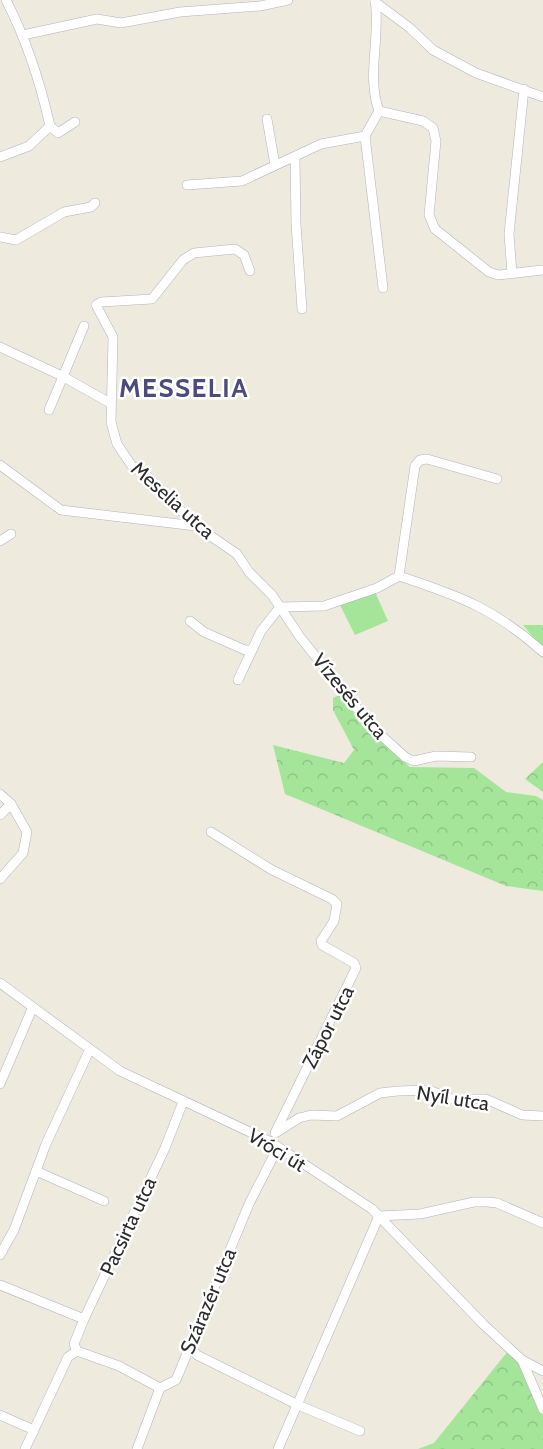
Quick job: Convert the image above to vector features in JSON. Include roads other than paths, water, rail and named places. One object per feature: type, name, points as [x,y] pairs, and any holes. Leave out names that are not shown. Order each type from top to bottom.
[{"type":"street","points":[[6,0],[23,35],[39,80],[50,126],[58,133],[75,122]]},
{"type":"street","points":[[23,35],[97,19],[121,23],[180,12],[260,6],[288,0]]},
{"type":"street","points":[[375,1],[410,28],[433,50],[476,73],[543,97]]},
{"type":"street","points":[[375,1],[377,16],[373,93],[379,111],[366,136],[383,288]]},
{"type":"street","points":[[512,274],[509,234],[524,89]]},
{"type":"street","points":[[379,111],[423,121],[433,128],[435,134],[429,215],[435,229],[489,272],[498,275],[543,270]]},
{"type":"street","points":[[267,119],[275,165]]},
{"type":"street","points":[[0,157],[29,146],[50,126]]},
{"type":"street","points":[[187,185],[242,181],[334,140],[366,136]]},
{"type":"street","points":[[295,158],[296,224],[302,309]]},
{"type":"street","points":[[0,237],[16,240],[64,212],[92,207],[95,203]]},
{"type":"street","name":"Meselia utca","points":[[250,271],[244,255],[235,249],[194,253],[183,260],[152,299],[96,304],[113,337],[110,403],[111,422],[117,444],[132,466],[147,476],[195,526],[237,554],[249,572],[280,607]]},
{"type":"street","points":[[49,410],[84,326]]},
{"type":"street","points":[[0,347],[62,376],[110,403]]},
{"type":"street","points":[[399,576],[415,466],[420,460],[427,459],[497,479]]},
{"type":"street","points":[[0,465],[61,510],[195,526]]},
{"type":"street","points":[[0,540],[11,534]]},
{"type":"street","points":[[238,680],[261,631],[280,607],[324,606],[377,588],[399,576],[459,595],[513,625],[543,652]]},
{"type":"street","name":"Vízesés utca","points":[[280,607],[300,637],[372,727],[405,757],[420,761],[436,756],[471,757]]},
{"type":"street","points":[[190,621],[204,632],[245,650],[252,650]]},
{"type":"street","points":[[0,794],[11,804],[26,826],[25,848],[17,861],[0,879]]},
{"type":"street","points":[[0,815],[11,804]]},
{"type":"street","name":"Zápor utca","points":[[211,832],[272,870],[332,899],[337,904],[337,912],[322,945],[354,963],[356,968],[272,1137]]},
{"type":"street","name":"Vróci út","points":[[0,983],[89,1051],[120,1071],[183,1102],[272,1137],[278,1147],[380,1216],[452,1293],[522,1360]]},
{"type":"street","points":[[0,1084],[32,1009]]},
{"type":"street","points":[[0,1255],[14,1230],[36,1170],[89,1051]]},
{"type":"street","name":"Nyíl utca","points":[[272,1137],[299,1118],[311,1115],[336,1116],[380,1093],[398,1091],[429,1090],[451,1099],[486,1099],[522,1114],[543,1116]]},
{"type":"street","name":"Pacsirta utca","points":[[77,1351],[75,1344],[84,1319],[165,1148],[183,1102]]},
{"type":"street","name":"Szárazér utca","points":[[137,1449],[160,1389],[176,1380],[249,1204],[278,1147]]},
{"type":"street","points":[[36,1170],[104,1201]]},
{"type":"street","points":[[278,1449],[380,1216],[420,1214],[474,1202],[487,1202],[497,1203],[543,1223]]},
{"type":"street","points":[[0,1285],[84,1319]]},
{"type":"street","points":[[189,1346],[197,1355],[298,1405],[360,1431]]},
{"type":"street","points":[[25,1449],[68,1357],[77,1351],[119,1366],[160,1389]]},
{"type":"street","points":[[522,1360],[543,1371]]},
{"type":"street","points":[[522,1360],[543,1408]]},
{"type":"street","points":[[0,1415],[34,1430]]},
{"type":"district","name":"MESSELIA","points":[[184,388]]}]
